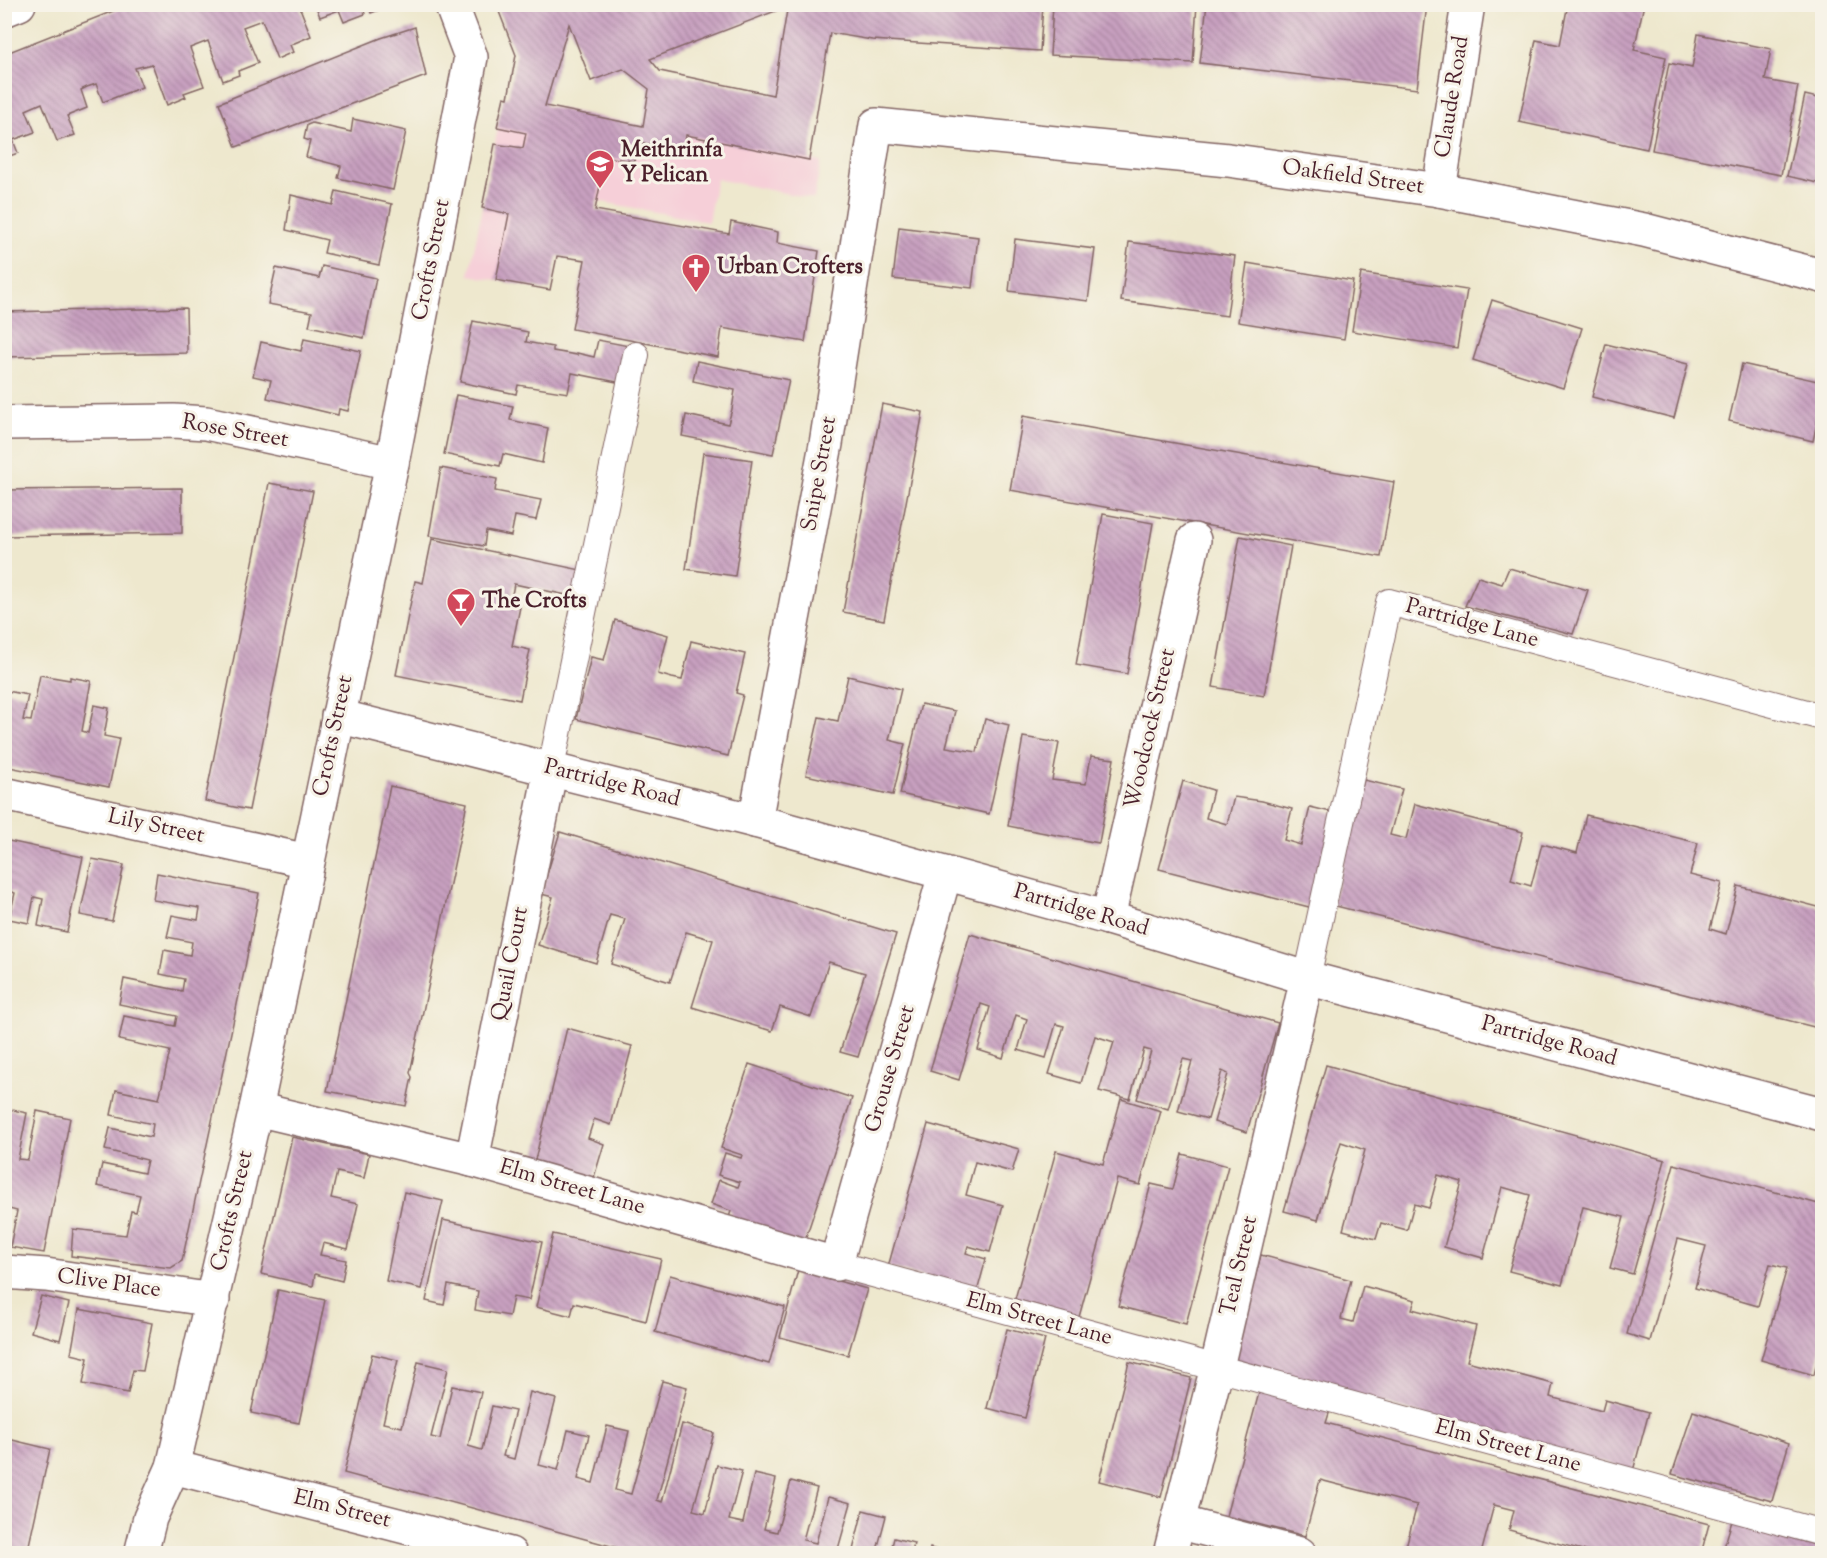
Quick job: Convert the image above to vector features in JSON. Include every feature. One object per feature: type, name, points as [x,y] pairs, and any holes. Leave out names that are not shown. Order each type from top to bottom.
[{"type":"street","points":[[4,10],[19,4]]},
{"type":"street","name":"Crofts Street","points":[[141,1554],[150,1518],[173,1467],[213,1300],[256,1109],[392,463],[471,57],[451,4]]},
{"type":"street","name":"Claude Road","points":[[1439,190],[1468,4]]},
{"type":"street","name":"Oakfield Street","points":[[876,126],[1228,160],[1439,190],[1644,231],[1822,276]]},
{"type":"street","name":"Snipe Street","points":[[755,821],[826,444],[876,126]]},
{"type":"street","name":"Rose Street","points":[[4,423],[174,421],[206,423],[392,463]]},
{"type":"street","name":"Woodcock Street","points":[[1108,918],[1194,540]]},
{"type":"street","name":"Partridge Road","points":[[338,716],[755,821],[1108,918],[1307,978],[1822,1114]]},
{"type":"street","name":"Quail Court","points":[[472,1160],[551,768]]},
{"type":"street","name":"Lily Street","points":[[4,794],[308,861]]},
{"type":"street","name":"Grouse Street","points":[[836,1264],[945,874]]},
{"type":"street","name":"Teal Street","points":[[1170,1554],[1217,1367],[1307,978]]},
{"type":"street","name":"Elm Street Lane","points":[[256,1109],[472,1160],[836,1264]]},
{"type":"street","name":"Clive Place","points":[[4,1272],[46,1275],[213,1300]]},
{"type":"street","name":"Elm Street","points":[[173,1467],[436,1544],[510,1554]]},
{"type":"street","points":[[1178,1522],[1300,1554]]},
{"type":"lane","points":[[551,768],[636,355]]},
{"type":"lane","name":"Partridge Lane","points":[[1307,978],[1389,602],[1822,717]]},
{"type":"lane","name":"Elm Street Lane","points":[[836,1264],[1822,1533]]},
{"type":"shaded area","name":"Meithrinfa Y Pelican","points":[[504,97],[821,162],[814,199],[716,179],[708,222],[597,201],[585,260],[557,256],[550,290],[469,275]]},
{"type":"building","points":[[131,4],[308,4],[300,8],[311,36],[290,45],[293,52],[277,59],[262,20],[243,27],[258,63],[238,71],[239,75],[223,81],[208,41],[190,48],[204,86],[184,93],[186,97],[167,105],[152,64],[135,68],[142,87],[103,102],[96,84],[87,87],[81,90],[87,108],[67,116],[75,135],[57,141],[42,103],[26,110],[35,132],[13,140],[18,153],[4,158],[4,54]]},
{"type":"building","points":[[315,4],[362,4],[365,14],[344,22],[339,10],[320,17]]},
{"type":"building","points":[[368,4],[392,4],[392,5],[371,13]]},
{"type":"building","points":[[496,4],[1043,4],[1040,51],[872,40],[830,33],[809,160],[686,135],[684,151],[638,142],[634,161],[606,157],[595,210],[729,234],[731,222],[778,232],[777,243],[819,251],[805,342],[722,328],[718,357],[572,329],[585,260],[557,256],[550,290],[496,280],[509,214],[482,208],[495,144],[523,148],[526,133],[497,127],[504,97],[508,98],[516,55]],"holes":[[[778,10],[787,10],[773,95],[660,71],[650,59]],[[569,24],[591,81],[623,69],[649,89],[643,126],[545,106]]]},
{"type":"building","points":[[1053,4],[1197,4],[1193,63],[1050,55]]},
{"type":"building","points":[[1207,4],[1427,4],[1417,89],[1200,63]]},
{"type":"building","points":[[1568,4],[1644,4],[1634,50],[1666,57],[1647,149],[1519,122],[1536,40],[1560,45]]},
{"type":"building","points":[[415,27],[426,76],[236,147],[219,103],[381,38]]},
{"type":"building","points":[[1698,34],[1771,49],[1765,80],[1798,86],[1781,175],[1652,150],[1669,63],[1692,68]]},
{"type":"building","points":[[1805,95],[1822,99],[1822,184],[1787,176]]},
{"type":"building","points":[[353,119],[406,131],[393,190],[338,178],[341,166],[306,157],[310,141],[304,139],[307,125],[312,123],[351,132]]},
{"type":"building","points":[[336,191],[392,204],[379,265],[324,253],[327,240],[286,230],[291,195],[333,205]]},
{"type":"building","points":[[899,227],[978,237],[972,288],[893,279]]},
{"type":"building","points":[[1015,239],[1095,249],[1088,301],[1009,291]]},
{"type":"building","points":[[1129,242],[1235,256],[1227,316],[1121,301]]},
{"type":"building","points":[[1247,263],[1353,281],[1344,339],[1238,322]]},
{"type":"building","points":[[322,266],[376,278],[364,338],[309,326],[312,312],[268,304],[276,268],[319,278]]},
{"type":"building","points":[[1361,273],[1467,290],[1457,348],[1352,331]]},
{"type":"building","points":[[1492,300],[1582,328],[1563,388],[1473,360]]},
{"type":"building","points":[[186,308],[187,353],[4,357],[4,312]]},
{"type":"building","points":[[473,321],[528,332],[526,342],[553,347],[553,351],[577,355],[577,353],[594,357],[598,340],[629,346],[622,383],[572,373],[568,393],[518,385],[516,394],[460,382]]},
{"type":"building","points":[[304,339],[361,351],[348,411],[339,409],[338,415],[267,398],[271,380],[253,376],[261,342],[301,351]]},
{"type":"building","points":[[1606,344],[1688,364],[1674,418],[1592,397]]},
{"type":"building","points":[[697,361],[789,380],[773,454],[682,436],[686,415],[728,424],[732,409],[735,390],[693,381]]},
{"type":"building","points":[[1742,364],[1822,382],[1822,400],[1813,441],[1729,421]]},
{"type":"building","points":[[456,395],[513,406],[510,420],[548,428],[542,463],[503,454],[500,466],[444,454]]},
{"type":"building","points":[[882,404],[923,412],[884,620],[843,612]]},
{"type":"building","points":[[1023,416],[1394,482],[1381,557],[1010,490]]},
{"type":"building","points":[[703,453],[752,460],[735,576],[686,569]]},
{"type":"building","points":[[441,468],[497,479],[495,491],[541,500],[536,520],[515,516],[511,536],[486,531],[484,546],[429,536]]},
{"type":"building","points":[[269,483],[313,491],[249,810],[205,801]]},
{"type":"building","points":[[182,488],[182,533],[4,536],[4,490]]},
{"type":"building","points":[[1103,514],[1153,523],[1127,674],[1076,665]]},
{"type":"building","points":[[1240,536],[1291,546],[1264,696],[1213,687]]},
{"type":"building","name":"The Crofts","points":[[432,539],[581,570],[576,597],[514,584],[510,605],[520,607],[512,646],[530,650],[520,700],[396,675],[415,581],[423,583]]},
{"type":"building","points":[[1509,568],[1588,590],[1573,634],[1465,606],[1478,577],[1502,584]]},
{"type":"building","points":[[615,620],[668,635],[658,674],[672,678],[682,680],[691,641],[745,654],[736,693],[743,695],[728,756],[576,719],[591,657],[604,660]]},
{"type":"building","points":[[40,675],[91,681],[82,731],[88,733],[94,705],[109,708],[104,736],[119,739],[109,787],[4,766],[4,694],[7,695],[7,691],[28,695],[23,720],[31,721]]},
{"type":"building","points":[[848,676],[901,689],[889,740],[905,744],[893,795],[806,775],[819,717],[838,721]]},
{"type":"building","points":[[921,704],[955,711],[946,747],[977,752],[985,719],[1009,725],[989,814],[900,794]]},
{"type":"building","points":[[1023,737],[1059,743],[1052,780],[1086,784],[1091,756],[1114,759],[1099,843],[1008,826]]},
{"type":"building","points":[[1364,780],[1402,789],[1390,835],[1406,839],[1415,804],[1523,832],[1511,880],[1531,886],[1542,844],[1577,853],[1586,815],[1698,843],[1690,875],[1722,883],[1710,929],[1726,934],[1738,886],[1822,908],[1822,1029],[1332,905]]},
{"type":"building","points":[[1183,781],[1213,790],[1206,818],[1227,824],[1234,797],[1292,809],[1284,840],[1301,845],[1310,807],[1335,813],[1313,908],[1159,869]]},
{"type":"building","points":[[390,786],[467,803],[410,1073],[412,1077],[406,1106],[327,1091]]},
{"type":"building","points":[[560,832],[896,934],[858,1057],[840,1052],[865,973],[829,962],[811,1017],[780,1007],[772,1031],[692,1007],[713,940],[686,932],[670,982],[611,964],[625,919],[610,915],[596,963],[538,945],[553,897],[541,894]]},
{"type":"building","points":[[4,840],[83,857],[67,932],[38,926],[43,899],[34,897],[29,923],[9,919],[15,893],[8,891],[4,901]]},
{"type":"building","points":[[92,859],[124,865],[112,921],[80,915]]},
{"type":"building","points":[[157,873],[259,893],[182,1261],[171,1268],[71,1256],[73,1229],[126,1235],[131,1211],[136,1212],[140,1195],[97,1186],[102,1164],[144,1173],[147,1160],[105,1150],[110,1128],[151,1137],[153,1124],[111,1115],[116,1090],[159,1099],[170,1051],[119,1040],[124,1016],[175,1026],[177,1016],[119,1004],[124,979],[182,991],[184,979],[160,974],[164,950],[190,955],[192,942],[167,937],[172,915],[198,920],[200,908],[153,900]]},
{"type":"building","points":[[970,934],[1278,1023],[1247,1132],[1214,1122],[1228,1074],[1222,1071],[1208,1119],[1178,1111],[1192,1061],[1183,1059],[1168,1109],[1137,1099],[1151,1051],[1144,1049],[1130,1099],[1099,1091],[1114,1042],[1095,1036],[1081,1083],[1049,1074],[1064,1026],[1056,1024],[1046,1058],[1018,1050],[1027,1019],[1016,1015],[1003,1058],[978,1050],[990,1007],[981,1004],[959,1080],[930,1071]]},
{"type":"building","points":[[567,1028],[632,1046],[611,1125],[594,1119],[588,1138],[604,1144],[592,1184],[533,1168]]},
{"type":"building","points":[[749,1064],[852,1098],[802,1249],[727,1224],[731,1211],[711,1204],[719,1180],[738,1187],[740,1182],[718,1175],[725,1153],[741,1158],[742,1155],[721,1148]]},
{"type":"building","points":[[1326,1065],[1665,1160],[1633,1274],[1610,1268],[1624,1217],[1583,1207],[1562,1285],[1509,1271],[1530,1195],[1502,1187],[1483,1258],[1444,1247],[1462,1182],[1438,1175],[1429,1208],[1414,1204],[1407,1230],[1381,1223],[1376,1239],[1343,1230],[1365,1150],[1341,1142],[1318,1220],[1284,1211]]},
{"type":"building","points":[[1121,1099],[1161,1111],[1140,1185],[1117,1179],[1079,1317],[1015,1299],[1056,1151],[1103,1164]]},
{"type":"building","points":[[8,1109],[27,1113],[18,1159],[28,1160],[37,1111],[70,1118],[44,1253],[10,1247],[17,1211],[5,1208],[5,1122]]},
{"type":"building","points":[[928,1124],[1019,1149],[1012,1172],[975,1162],[966,1195],[1003,1205],[990,1252],[968,1246],[966,1253],[986,1259],[977,1292],[888,1267]]},
{"type":"building","points":[[292,1137],[369,1154],[364,1178],[337,1172],[331,1198],[358,1204],[348,1249],[323,1243],[320,1255],[346,1260],[342,1281],[315,1274],[313,1286],[261,1274]]},
{"type":"building","points":[[1182,1154],[1228,1166],[1186,1324],[1118,1306],[1151,1184],[1173,1189]]},
{"type":"building","points":[[1674,1164],[1822,1205],[1822,1342],[1814,1375],[1761,1360],[1787,1268],[1770,1264],[1758,1306],[1695,1288],[1706,1246],[1678,1239],[1650,1341],[1627,1334]]},
{"type":"building","points":[[404,1192],[443,1201],[422,1289],[386,1281]]},
{"type":"building","points":[[443,1220],[542,1242],[529,1300],[513,1297],[509,1316],[475,1310],[478,1291],[448,1285],[444,1305],[426,1301]]},
{"type":"building","points":[[553,1234],[661,1259],[646,1321],[574,1303],[571,1316],[536,1307]]},
{"type":"building","points":[[1261,1255],[1351,1280],[1341,1319],[1353,1322],[1363,1286],[1415,1300],[1412,1309],[1476,1326],[1467,1361],[1553,1384],[1550,1397],[1602,1411],[1605,1400],[1649,1412],[1633,1471],[1232,1363]]},
{"type":"building","points":[[798,1270],[867,1289],[848,1355],[780,1337]]},
{"type":"building","points":[[670,1275],[785,1307],[769,1364],[655,1332]]},
{"type":"building","points":[[278,1290],[325,1300],[299,1423],[251,1413]]},
{"type":"building","points":[[41,1296],[69,1303],[60,1340],[31,1332]]},
{"type":"building","points":[[79,1309],[152,1323],[143,1371],[133,1370],[128,1393],[83,1384],[88,1358],[71,1354]]},
{"type":"building","points":[[1007,1329],[1045,1339],[1025,1418],[987,1408]]},
{"type":"building","points":[[372,1354],[398,1360],[383,1423],[402,1427],[418,1362],[448,1369],[431,1437],[440,1439],[452,1386],[481,1392],[468,1446],[482,1450],[492,1406],[515,1411],[503,1456],[514,1459],[530,1392],[556,1399],[539,1465],[558,1470],[568,1430],[589,1435],[578,1479],[593,1483],[607,1426],[629,1431],[615,1490],[631,1494],[662,1381],[687,1387],[657,1500],[662,1502],[682,1424],[714,1433],[693,1510],[705,1513],[717,1465],[742,1471],[729,1520],[743,1523],[754,1474],[776,1479],[764,1529],[777,1532],[791,1481],[817,1488],[803,1540],[816,1543],[828,1497],[851,1503],[838,1549],[851,1554],[640,1554],[344,1473]]},
{"type":"building","points":[[1129,1362],[1191,1378],[1161,1497],[1099,1481]]},
{"type":"building","points":[[1260,1389],[1331,1407],[1326,1423],[1709,1524],[1701,1554],[1597,1554],[1509,1530],[1514,1510],[1494,1505],[1481,1554],[1404,1554],[1417,1505],[1320,1480],[1305,1536],[1226,1516]]},
{"type":"building","points":[[1693,1411],[1789,1443],[1772,1501],[1672,1474]]},
{"type":"building","points":[[4,1438],[50,1449],[27,1554],[4,1554]]},
{"type":"building","points":[[863,1510],[886,1516],[876,1554],[852,1554]]},
{"type":"building","points":[[1732,1521],[1822,1547],[1822,1554],[1722,1554]]},
{"type":"building","points":[[894,1538],[914,1543],[912,1554],[890,1554]]},
{"type":"building","points":[[930,1548],[948,1553],[948,1554],[929,1554]]},
{"type":"place","name":"Meithrinfa Y Pelican","points":[[600,190]]},
{"type":"place","name":"Urban Crofters","points":[[696,294]]},
{"type":"place","name":"The Crofts","points":[[461,628]]}]
